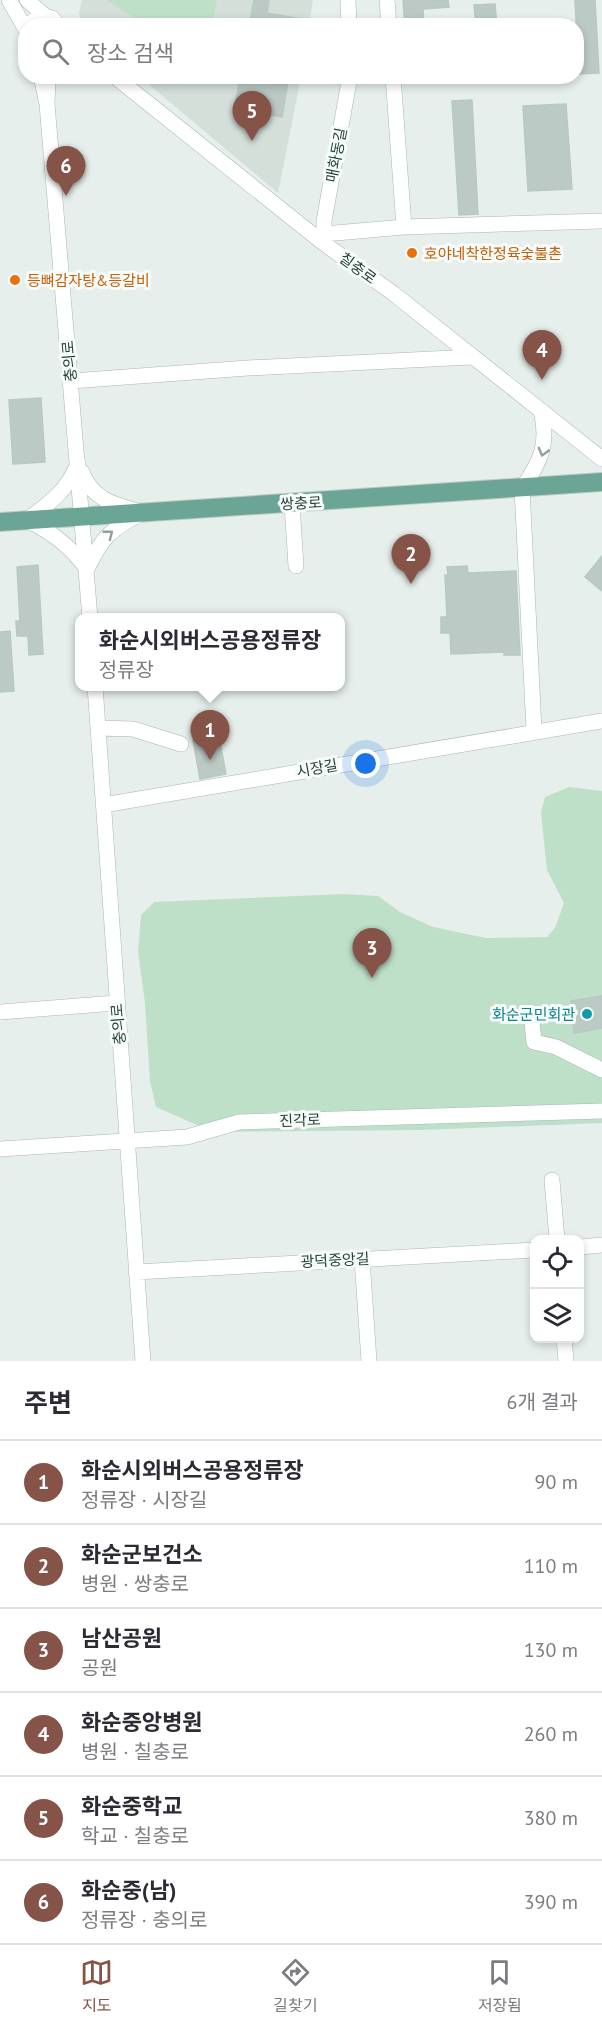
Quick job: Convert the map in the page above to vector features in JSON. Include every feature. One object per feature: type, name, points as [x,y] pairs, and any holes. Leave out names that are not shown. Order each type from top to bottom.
[{"type":"main road","name":"쌍충로","points":[[0,522],[602,482]]},
{"type":"street","points":[[9,0],[19,18]]},
{"type":"street","points":[[27,0],[52,17]]},
{"type":"street","points":[[348,0],[349,18]]},
{"type":"street","points":[[387,0],[388,18]]},
{"type":"street","points":[[34,18],[52,17]]},
{"type":"street","points":[[43,84],[47,104]]},
{"type":"street","points":[[47,104],[48,84]]},
{"type":"street","name":"칠충로","points":[[124,84],[602,459]]},
{"type":"street","name":"매화동길","points":[[323,238],[349,84]]},
{"type":"street","points":[[394,84],[404,227]]},
{"type":"street","name":"충의로","points":[[47,104],[90,613]]},
{"type":"street","points":[[323,238],[404,227],[602,221]]},
{"type":"street","points":[[71,381],[248,368],[472,357]]},
{"type":"street","points":[[534,730],[522,488],[535,471],[545,448],[545,426],[541,411]]},
{"type":"street","points":[[78,464],[85,481],[94,493],[111,504],[145,512]]},
{"type":"street","points":[[78,464],[72,480],[56,498],[27,520],[58,537],[72,549],[87,569],[100,540],[124,522],[145,512]]},
{"type":"street","points":[[292,504],[296,566]]},
{"type":"street","name":"충의로","points":[[95,691],[143,1361]]},
{"type":"street","name":"시장길","points":[[103,805],[534,730],[602,721]]},
{"type":"street","points":[[98,728],[133,729],[181,744]]},
{"type":"street","points":[[0,1012],[116,1003]]},
{"type":"street","points":[[531,1012],[534,1042],[556,1047],[602,1070]]},
{"type":"street","name":"진각로","points":[[0,1149],[188,1137],[239,1122],[602,1111]]},
{"type":"street","points":[[552,1180],[557,1235]]},
{"type":"street","points":[[584,1247],[602,1245]]},
{"type":"street","name":"광덕중앙길","points":[[136,1272],[530,1250]]},
{"type":"street","points":[[362,1258],[369,1361]]},
{"type":"street","points":[[564,1343],[566,1361]]},
{"type":"shaded area","points":[[82,0],[313,0],[310,18],[80,18]]},
{"type":"shaded area","points":[[148,84],[300,84],[278,193]]},
{"type":"green space","points":[[106,0],[217,0],[213,18],[135,18]]},
{"type":"green space","points":[[569,787],[602,791],[602,1123],[422,1130],[213,1132],[156,1107],[150,1081],[145,1003],[138,952],[141,915],[154,902],[344,894],[378,896],[400,912],[433,927],[486,938],[547,937],[555,928],[564,903],[547,870],[541,813],[545,797]]},
{"type":"building","points":[[254,0],[269,0],[267,13],[296,18],[251,18]]},
{"type":"building","points":[[403,0],[448,0],[449,7],[423,9],[424,18],[404,18]]},
{"type":"building","points":[[575,0],[595,0],[599,73],[584,74],[584,18],[576,18]]},
{"type":"building","points":[[495,4],[496,18],[475,18],[474,5]]},
{"type":"building","points":[[239,84],[288,84],[282,117],[235,108]]},
{"type":"building","points":[[472,100],[478,214],[459,215],[452,101]]},
{"type":"building","points":[[566,104],[572,189],[528,191],[523,106]]},
{"type":"building","points":[[41,398],[45,462],[13,464],[9,400]]},
{"type":"building","points":[[602,556],[602,591],[585,577]]},
{"type":"building","points":[[38,565],[43,654],[29,655],[28,636],[17,636],[16,621],[20,621],[17,567]]},
{"type":"building","points":[[467,566],[468,573],[516,571],[520,655],[504,655],[504,652],[451,654],[450,633],[441,633],[441,617],[447,617],[445,575],[448,575],[447,567]]},
{"type":"building","points":[[10,631],[14,691],[0,692],[0,632]]},
{"type":"building","points":[[211,737],[220,742],[226,774],[200,779],[193,740]]},
{"type":"building","name":"화순군민회관","points":[[602,996],[602,1028],[574,1033],[571,1001]]},
{"type":"place","name":"화순중학교","points":[[252,141]]},
{"type":"place","name":"화순중(남)","points":[[66,196]]},
{"type":"place","name":"호야네착한정육숯불촌","points":[[412,253]]},
{"type":"place","name":"등뼈감자탕&등갈비","points":[[15,280]]},
{"type":"place","name":"화순중앙병원","points":[[542,380]]},
{"type":"place","name":"화순군보건소","points":[[411,584]]},
{"type":"place","name":"화순시외버스공용정류장","points":[[210,760]]},
{"type":"place","name":"남산공원","points":[[372,978]]},
{"type":"place","name":"화순군민회관","points":[[587,1014]]}]
